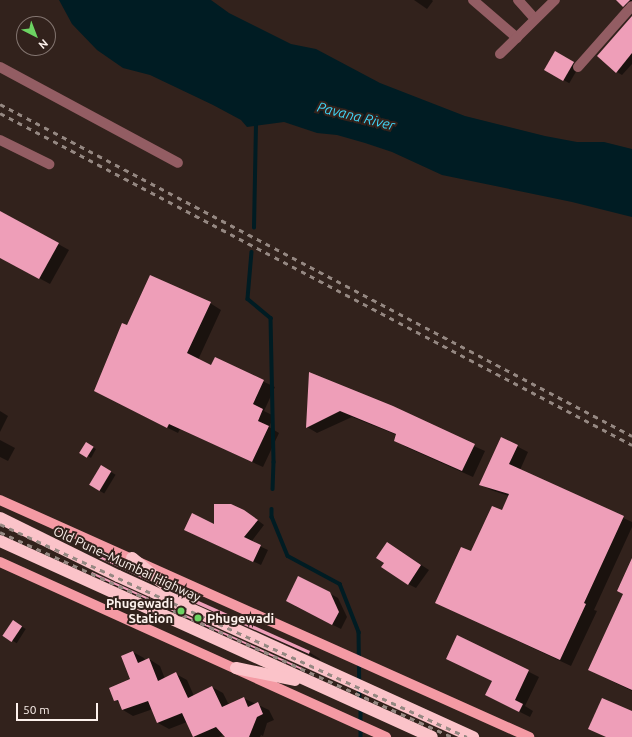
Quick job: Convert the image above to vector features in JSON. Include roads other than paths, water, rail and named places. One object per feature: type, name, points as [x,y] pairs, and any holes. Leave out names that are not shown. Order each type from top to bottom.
[{"type":"highway","name":"Old Pune–Mumbai Highway","points":[[0,518],[200,613],[473,737]]},
{"type":"highway","points":[[0,541],[432,737]]},
{"type":"highway","points":[[132,558],[200,613]]},
{"type":"highway","points":[[236,668],[314,684]]},
{"type":"main road","points":[[0,500],[529,737]]},
{"type":"main road","points":[[0,562],[386,737]]},
{"type":"street","points":[[473,0],[517,38]]},
{"type":"street","points":[[518,0],[535,20]]},
{"type":"street","points":[[500,54],[555,0]]},
{"type":"street","points":[[578,67],[632,6]]},
{"type":"street","points":[[0,67],[178,163]]},
{"type":"street","points":[[0,140],[49,164]]},
{"type":"water","name":"Pavana River","points":[[59,0],[211,0],[229,13],[291,44],[316,49],[380,83],[465,116],[545,136],[577,142],[604,142],[632,149],[632,217],[572,202],[442,175],[392,152],[337,135],[317,133],[284,122],[247,127],[241,120],[150,75],[123,68],[97,50],[72,24]]},
{"type":"waterway","points":[[254,228],[256,123]]},
{"type":"waterway","points":[[252,252],[248,299],[271,318],[274,462],[273,489]]},
{"type":"waterway","points":[[272,509],[272,517],[288,556],[340,584],[359,632],[360,702]]},
{"type":"waterway","points":[[361,708],[361,737]]},
{"type":"railway","points":[[0,104],[632,436]]},
{"type":"railway","points":[[0,113],[632,445]]},
{"type":"railway","points":[[0,524],[467,737]]},
{"type":"railway","points":[[0,532],[451,737]]},
{"type":"place","name":"Phugewadi Station","points":[[181,611]]},
{"type":"place","name":"Phugewadi","points":[[198,618]]}]
